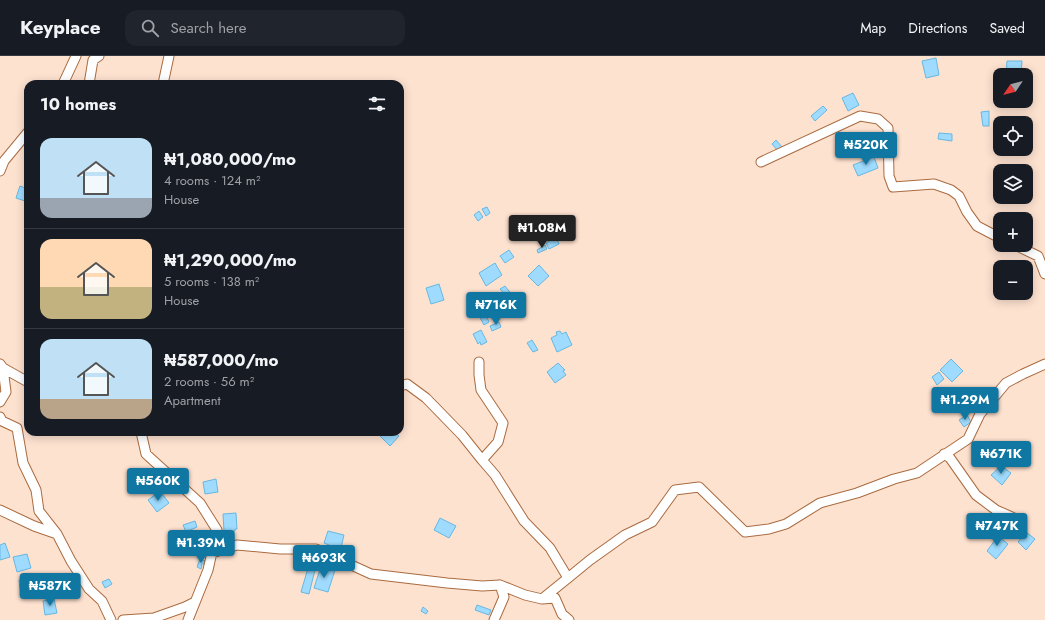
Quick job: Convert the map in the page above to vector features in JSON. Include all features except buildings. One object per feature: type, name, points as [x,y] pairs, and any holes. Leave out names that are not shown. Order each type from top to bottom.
[{"type":"street","points":[[65,80],[76,56]]},
{"type":"street","points":[[90,80],[93,60],[99,56]]},
{"type":"street","points":[[164,80],[169,56]]},
{"type":"street","points":[[761,162],[860,116],[878,119],[888,128],[889,176],[893,187],[934,184],[951,190],[959,196],[967,212],[978,226],[993,234]]},
{"type":"street","points":[[0,171],[4,162],[24,137]]},
{"type":"street","points":[[1029,252],[1038,256],[1045,274]]},
{"type":"street","points":[[479,362],[478,375],[481,390],[503,423],[498,442],[482,460]]},
{"type":"street","points":[[542,599],[590,560],[625,535],[652,522],[675,490],[699,487],[745,532],[769,529],[786,524],[820,503],[857,493],[894,479],[917,473],[968,439],[980,414],[1006,383],[1045,364]]},
{"type":"street","points":[[1,366],[24,380]]},
{"type":"street","points":[[0,402],[6,392],[1,366]]},
{"type":"street","points":[[404,385],[407,384],[426,398],[462,435],[495,475],[524,521],[550,548],[568,578]]},
{"type":"street","points":[[0,417],[2,420],[17,428],[23,463],[36,490],[39,511],[57,534],[70,561],[89,589],[102,601],[111,620]]},
{"type":"street","points":[[142,436],[146,454],[200,503],[217,530],[208,570],[188,620]]},
{"type":"street","points":[[944,454],[950,458],[976,495],[996,510],[1012,517],[1019,523]]},
{"type":"street","points":[[0,510],[34,526],[57,534]]},
{"type":"street","points":[[212,553],[237,545],[280,549],[316,549],[371,574],[482,586],[500,585],[525,595],[542,599],[555,598],[562,614],[570,620]]},
{"type":"street","points":[[494,620],[504,596],[500,585]]},
{"type":"street","points":[[123,620],[154,618],[195,602]]}]
